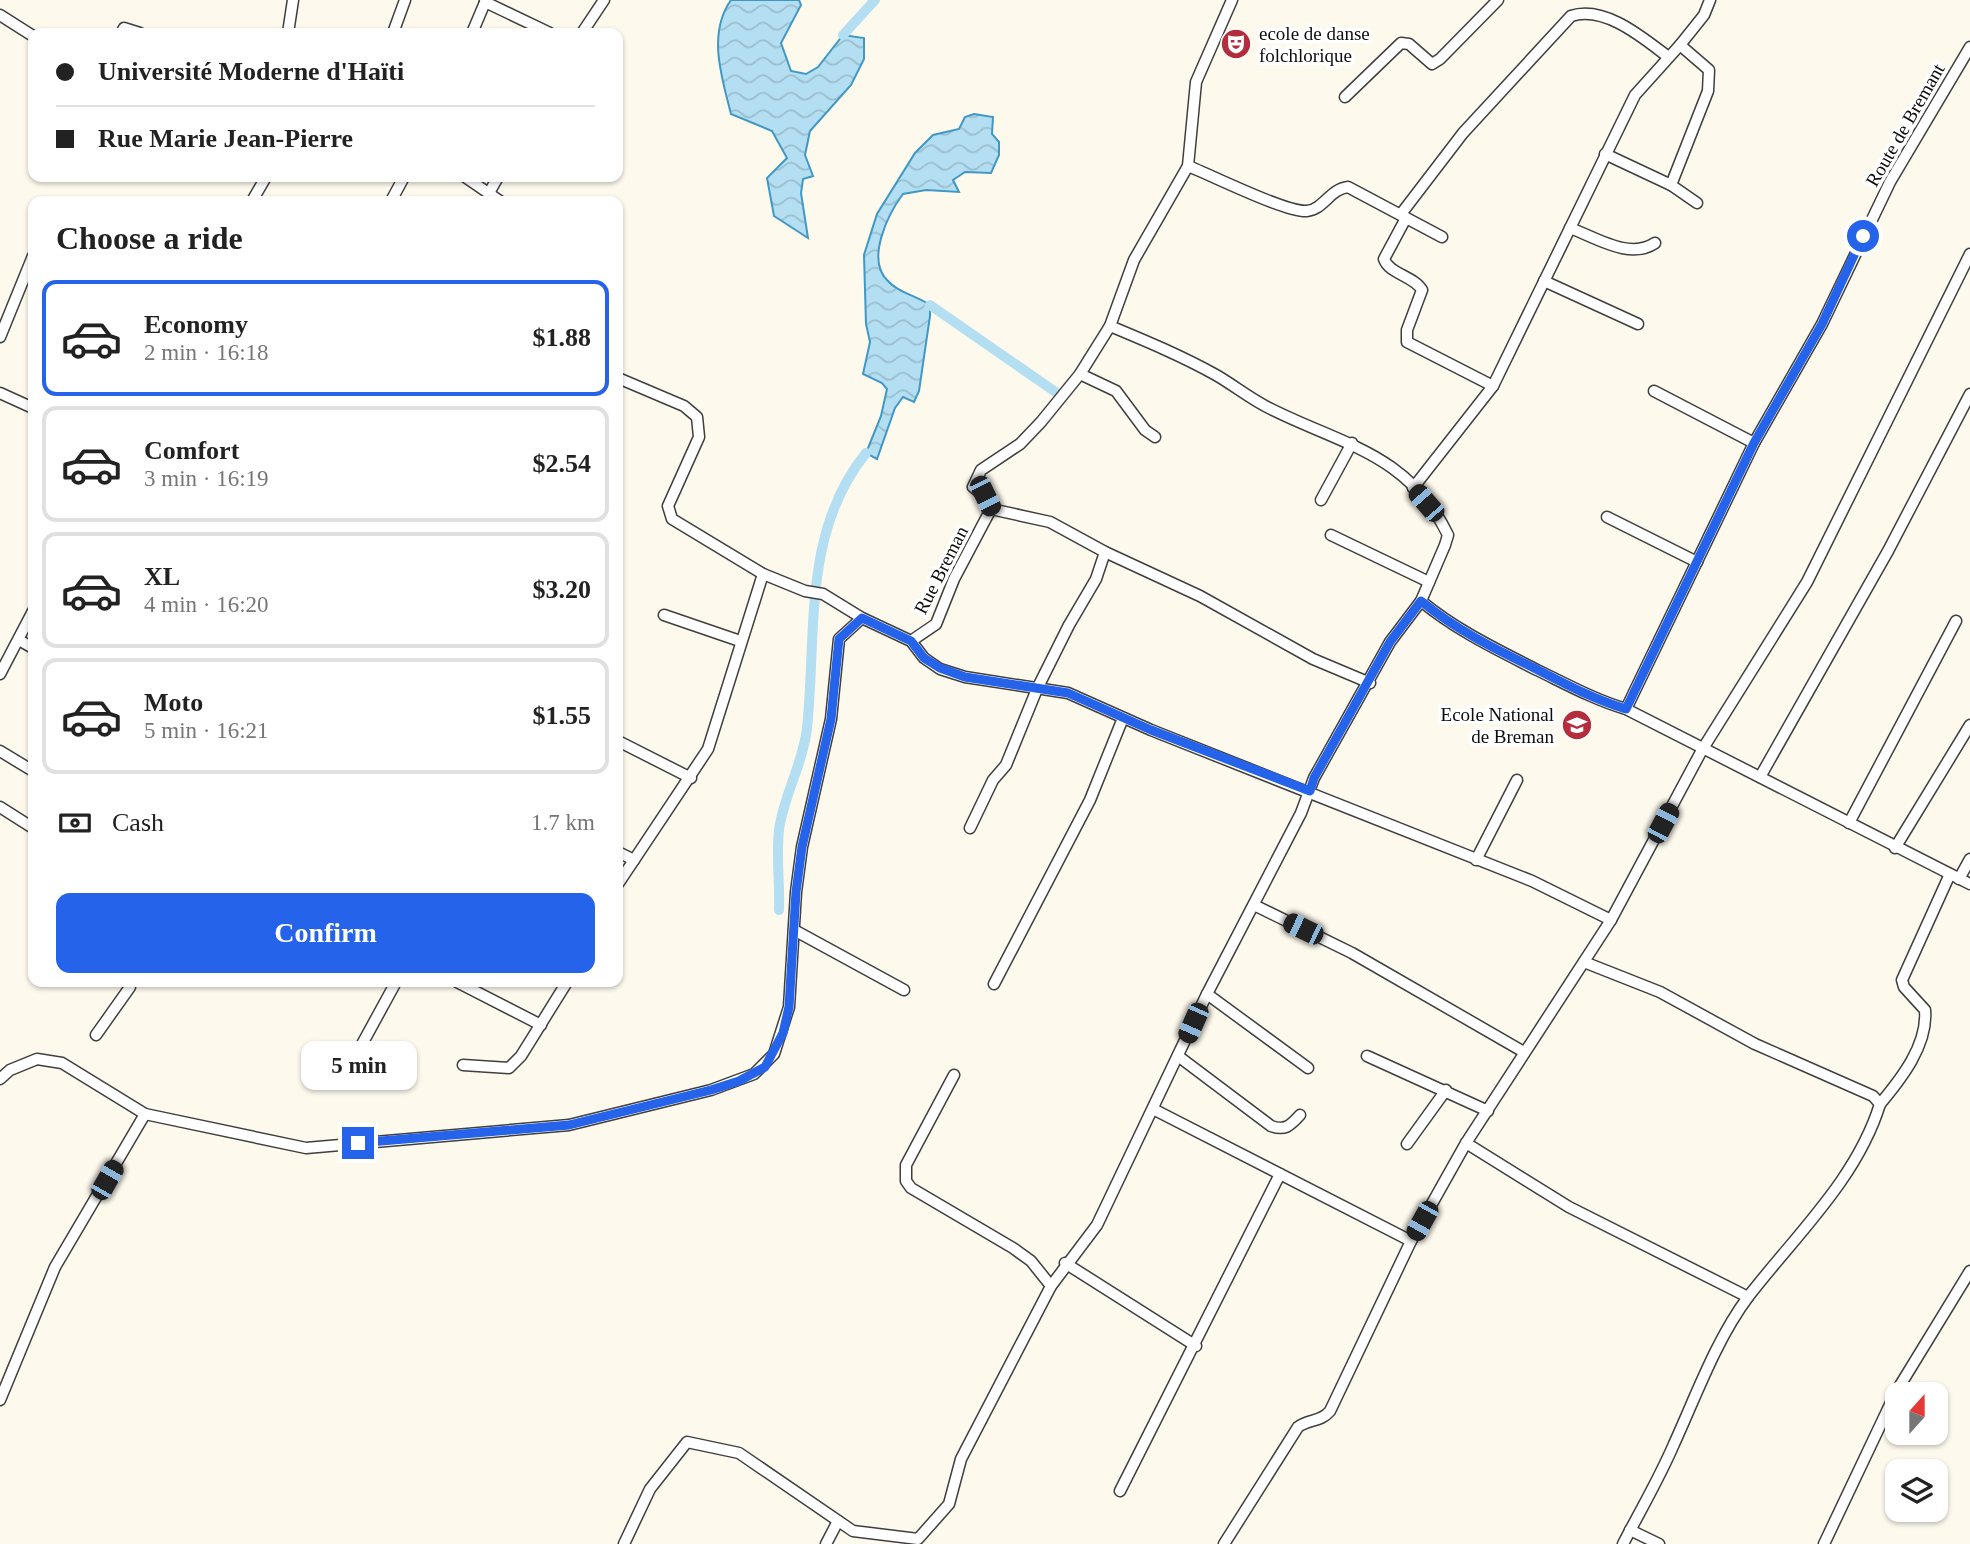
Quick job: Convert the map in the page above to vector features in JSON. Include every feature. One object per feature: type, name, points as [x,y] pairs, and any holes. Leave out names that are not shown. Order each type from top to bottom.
[{"type":"street","points":[[289,28],[293,0]]},
{"type":"street","points":[[395,28],[405,0]]},
{"type":"street","points":[[585,28],[604,0]]},
{"type":"street","points":[[1345,97],[1401,43],[1409,44],[1432,64],[1440,59],[1498,0]]},
{"type":"street","points":[[1413,488],[1493,386],[1635,95],[1704,15],[1710,0]]},
{"type":"street","points":[[474,28],[485,1],[541,28]]},
{"type":"street","points":[[1230,5],[1196,82],[1188,166],[1134,260],[1110,326],[1080,374],[1020,444],[981,470],[973,486],[985,496],[991,509],[1051,522],[1105,552],[1200,596],[1313,659],[1370,683]]},
{"type":"street","points":[[1493,386],[1407,342],[1407,330],[1422,290],[1415,282],[1384,263],[1403,216],[1463,133],[1571,16],[1594,12],[1648,42],[1667,56]]},
{"type":"street","points":[[0,15],[28,33]]},
{"type":"street","points":[[1671,185],[1708,91],[1709,70],[1679,46]]},
{"type":"street","name":"Route de Bremant","points":[[1626,709],[1754,443],[1822,324],[1890,182],[1970,47]]},
{"type":"street","points":[[1605,154],[1671,185],[1697,203]]},
{"type":"street","points":[[1188,166],[1287,207],[1306,211],[1320,205],[1337,188],[1348,187],[1442,237]]},
{"type":"street","points":[[473,182],[493,196]]},
{"type":"street","points":[[489,193],[495,182]]},
{"type":"street","points":[[1570,228],[1632,251],[1644,250],[1655,243]]},
{"type":"street","points":[[1224,1544],[1298,1427],[1305,1422],[1320,1420],[1330,1411],[1411,1241],[1466,1143],[1611,920],[1702,750],[1807,582],[1970,254]]},
{"type":"street","points":[[0,337],[28,268]]},
{"type":"street","points":[[1544,281],[1638,324]]},
{"type":"street","points":[[624,1544],[650,1489],[687,1441],[739,1453],[853,1531],[918,1539],[949,1504],[961,1459],[1051,1286],[1097,1225],[1320,767],[1370,683],[1390,642],[1421,601],[1448,535],[1440,518],[1398,470],[1352,443],[1270,409],[1206,370],[1110,326]]},
{"type":"street","points":[[1080,374],[1116,391],[1146,430],[1156,436]]},
{"type":"street","points":[[623,380],[684,406],[697,416],[699,437],[668,506],[672,519],[763,574],[805,591],[823,594],[862,618],[911,641],[924,658],[940,668],[965,677],[1068,693],[1123,718],[1542,886],[1611,920]]},
{"type":"street","points":[[1654,391],[1754,443]]},
{"type":"street","points":[[0,393],[28,406]]},
{"type":"street","points":[[1760,777],[1888,551],[1970,394]]},
{"type":"street","points":[[1321,500],[1352,443]]},
{"type":"street","name":"Rue Breman","points":[[911,641],[936,624],[954,579],[991,509]]},
{"type":"street","points":[[1607,517],[1697,562]]},
{"type":"street","points":[[1331,535],[1429,582]]},
{"type":"street","points":[[970,828],[993,780],[1006,765],[1037,689],[1096,579],[1105,552]]},
{"type":"street","points":[[623,876],[708,749],[763,574]]},
{"type":"street","points":[[1421,601],[1446,622],[1474,638],[1600,701],[1626,709],[1970,884]]},
{"type":"street","points":[[664,615],[740,641]]},
{"type":"street","points":[[0,1079],[10,1070],[37,1059],[62,1063],[145,1114],[306,1148],[569,1125],[711,1090],[754,1074],[774,1054],[789,1007],[802,847],[823,764],[839,639],[862,618]]},
{"type":"street","points":[[0,674],[28,621]]},
{"type":"street","points":[[1849,823],[1956,621]]},
{"type":"street","points":[[19,640],[28,645]]},
{"type":"street","points":[[993,984],[1090,800],[1123,718]]},
{"type":"street","points":[[1895,848],[1970,725]]},
{"type":"street","points":[[623,744],[691,778]]},
{"type":"street","points":[[0,751],[28,768]]},
{"type":"street","points":[[1476,860],[1517,780]]},
{"type":"street","points":[[0,807],[28,825]]},
{"type":"street","points":[[623,854],[634,860]]},
{"type":"street","points":[[1623,1544],[1657,1481],[1714,1357],[1748,1297],[1803,1231],[1853,1163],[1873,1125],[1880,1104],[1904,1075],[1920,1041],[1925,1010],[1904,987],[1902,980],[1955,876],[1970,859]]},
{"type":"street","points":[[1254,905],[1352,953],[1524,1052]]},
{"type":"street","points":[[794,930],[904,990]]},
{"type":"street","points":[[1584,962],[1660,992],[1755,1044],[1873,1096],[1880,1104]]},
{"type":"street","points":[[96,1035],[131,987]]},
{"type":"street","points":[[349,1068],[393,987]]},
{"type":"street","points":[[467,987],[541,1025]]},
{"type":"street","points":[[463,1065],[509,1068],[541,1025],[564,987]]},
{"type":"street","points":[[1207,995],[1308,1068]]},
{"type":"street","points":[[1178,1056],[1271,1126],[1281,1130],[1290,1126],[1300,1115]]},
{"type":"street","points":[[1367,1056],[1488,1111]]},
{"type":"street","points":[[954,1075],[906,1165],[906,1181],[911,1188],[1031,1261],[1051,1286]]},
{"type":"street","points":[[1407,1144],[1446,1090]]},
{"type":"street","points":[[1153,1109],[1411,1241]]},
{"type":"street","points":[[0,1400],[55,1267],[145,1114]]},
{"type":"street","points":[[1466,1143],[1569,1207],[1748,1297]]},
{"type":"street","points":[[1120,1491],[1196,1346],[1280,1174]]},
{"type":"street","points":[[1065,1264],[1196,1346]]},
{"type":"street","points":[[1824,1544],[1896,1392],[1970,1271]]},
{"type":"street","points":[[827,1544],[838,1521]]},
{"type":"street","points":[[1630,1530],[1659,1544]]},
{"type":"water","points":[[731,0],[799,0],[801,5],[781,43],[791,71],[806,74],[818,67],[843,35],[864,38],[864,59],[851,85],[810,131],[805,155],[813,176],[803,179],[801,193],[808,238],[774,216],[767,178],[787,158],[772,131],[731,114],[721,71],[718,42],[724,13]]},
{"type":"water","points":[[974,114],[993,117],[992,134],[999,142],[999,155],[991,173],[965,172],[953,180],[959,192],[926,190],[903,194],[881,237],[881,271],[896,288],[930,305],[930,316],[919,391],[914,402],[903,397],[895,408],[877,459],[866,453],[881,416],[887,389],[882,383],[863,374],[870,342],[866,324],[864,255],[877,214],[915,153],[933,135],[959,129],[965,117]]},
{"type":"waterway","points":[[843,35],[875,0]]},
{"type":"waterway","points":[[930,305],[1057,393]]},
{"type":"waterway","points":[[779,910],[779,830],[807,728],[816,584],[822,550],[831,516],[846,484],[866,453]]},
{"type":"place","name":"ecole de danse folchlorique","points":[[1236,44]]},
{"type":"place","name":"Ecole National de Breman","points":[[1577,725]]},
{"type":"route","points":[[358,1143],[569,1125],[711,1090],[739,1081],[765,1067],[783,1033],[789,1007],[796,892],[802,847],[823,764],[831,719],[832,685],[839,639],[851,625],[862,618],[911,641],[924,658],[940,668],[965,677],[1068,693],[1151,730],[1310,791],[1314,778],[1356,702],[1367,688],[1390,642],[1421,601],[1446,622],[1474,638],[1600,701],[1626,709],[1754,443],[1822,324],[1863,236]]}]
